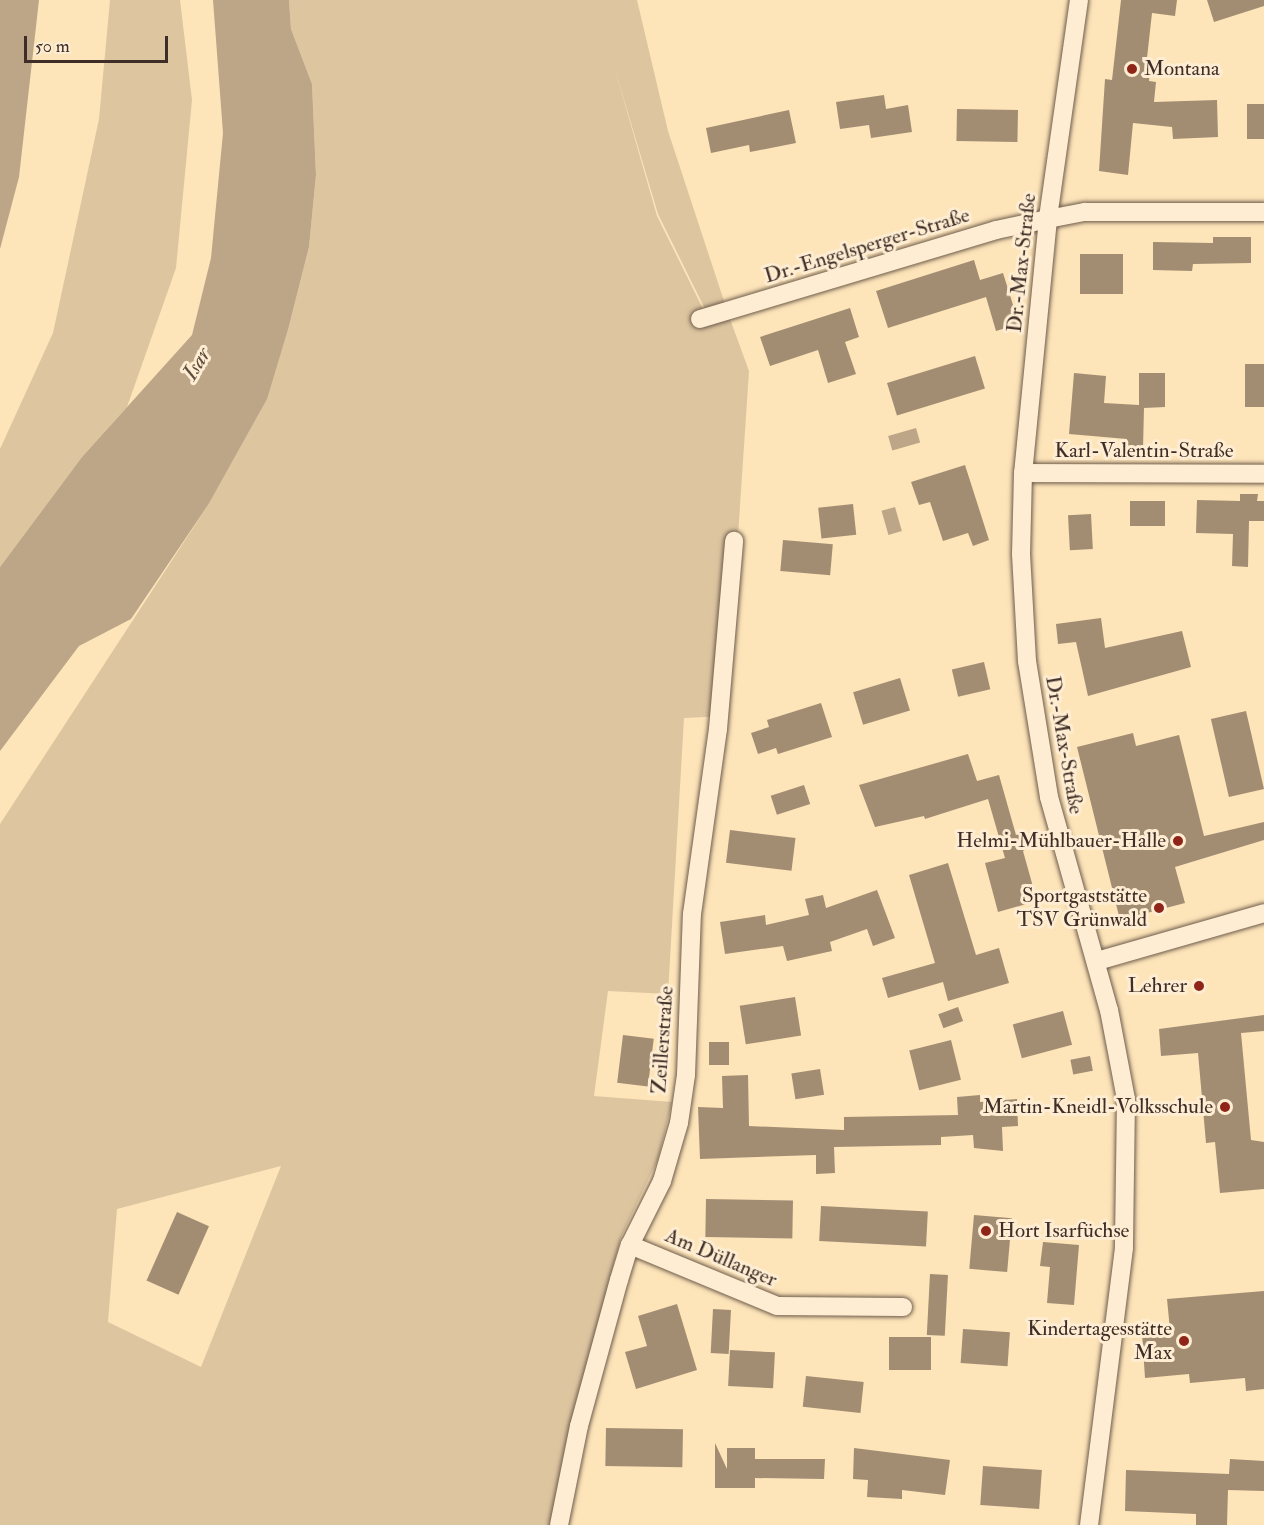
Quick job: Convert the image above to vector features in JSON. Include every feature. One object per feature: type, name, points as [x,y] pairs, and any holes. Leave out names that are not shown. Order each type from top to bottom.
[{"type":"street","name":"Dr.-Max-Straße","points":[[1079,0],[1048,219],[1023,473],[1023,606],[1033,709],[1061,850],[1097,962],[1118,1042],[1129,1158],[1124,1248],[1089,1525]]},
{"type":"street","name":"Dr.-Engelsperger-Straße","points":[[700,319],[996,230],[1048,219],[1085,212],[1264,212]]},
{"type":"street","name":"Karl-Valentin-Straße","points":[[1023,473],[1264,474]]},
{"type":"street","name":"Zeillerstraße","points":[[559,1525],[579,1426],[630,1245],[662,1180],[681,1113],[692,914],[718,729],[734,541]]},
{"type":"street","points":[[1097,962],[1264,913]]},
{"type":"street","name":"Am Düllanger","points":[[630,1245],[777,1306],[903,1307]]},
{"type":"shaded area","points":[[110,0],[180,0],[192,100],[176,268],[127,407],[82,457],[0,567],[0,449],[53,333],[99,119]]},
{"type":"shaded area","points":[[289,0],[637,0],[668,131],[725,304],[706,311],[658,214],[614,66],[657,216],[711,325],[730,319],[749,371],[726,716],[684,718],[668,994],[608,991],[594,1096],[672,1102],[658,1159],[621,1237],[565,1448],[550,1525],[0,1525],[0,824],[208,505],[289,326],[309,247],[316,175],[312,84],[291,29]],"holes":[[[281,1166],[201,1367],[108,1322],[117,1209]]]},
{"type":"water","points":[[0,0],[39,0],[19,177],[0,249]]},
{"type":"water","name":"Isar","points":[[213,0],[289,0],[291,29],[312,84],[316,175],[309,247],[289,326],[267,399],[208,505],[131,619],[79,646],[0,751],[0,567],[82,457],[192,335],[211,258],[223,133]]},
{"type":"water","points":[[916,428],[920,442],[892,450],[888,436]]},
{"type":"water","points":[[895,507],[902,531],[888,535],[882,511]]},
{"type":"building","name":"Montana","points":[[1121,0],[1177,0],[1175,16],[1152,13],[1147,58],[1151,58],[1149,81],[1156,82],[1154,102],[1217,100],[1218,137],[1173,139],[1172,127],[1133,123],[1128,175],[1099,171],[1105,79],[1112,80]]},
{"type":"building","points":[[1207,0],[1264,0],[1264,6],[1214,22]]},
{"type":"building","points":[[884,95],[886,109],[908,105],[912,132],[871,138],[869,125],[840,129],[836,102]]},
{"type":"building","points":[[1247,104],[1264,104],[1264,139],[1247,139]]},
{"type":"building","points":[[957,109],[1018,110],[1017,142],[956,141]]},
{"type":"building","points":[[789,110],[796,143],[750,152],[749,145],[711,153],[706,128]]},
{"type":"building","points":[[1213,237],[1251,237],[1251,263],[1193,264],[1192,271],[1153,270],[1153,242],[1213,243]]},
{"type":"building","points":[[1080,254],[1123,254],[1123,294],[1080,294]]},
{"type":"building","points":[[974,260],[980,280],[1003,273],[1019,324],[996,331],[986,297],[888,328],[876,291]]},
{"type":"building","points":[[850,308],[859,337],[845,342],[856,374],[828,383],[818,350],[770,366],[760,337]]},
{"type":"building","points":[[975,356],[985,389],[897,415],[887,383]]},
{"type":"building","points":[[1245,364],[1264,364],[1264,407],[1245,407]]},
{"type":"building","points":[[1074,373],[1106,376],[1104,403],[1139,405],[1139,373],[1165,373],[1165,407],[1144,408],[1143,449],[1127,449],[1127,439],[1069,434]]},
{"type":"building","points":[[965,465],[989,540],[973,546],[968,533],[943,541],[930,502],[919,505],[911,482]]},
{"type":"building","points":[[1240,494],[1258,494],[1257,501],[1264,501],[1264,521],[1249,521],[1248,567],[1232,566],[1233,534],[1196,533],[1197,500],[1240,501]]},
{"type":"building","points":[[1130,501],[1165,501],[1165,526],[1130,526]]},
{"type":"building","points":[[853,504],[856,535],[821,538],[818,508]]},
{"type":"building","points":[[1091,514],[1093,549],[1070,550],[1068,515]]},
{"type":"building","points":[[783,540],[833,544],[830,575],[780,571]]},
{"type":"building","points":[[1101,618],[1105,648],[1182,631],[1191,667],[1088,696],[1076,642],[1058,644],[1056,624]]},
{"type":"building","points":[[984,662],[990,689],[958,697],[952,669]]},
{"type":"building","points":[[900,678],[910,711],[863,725],[853,692]]},
{"type":"building","points":[[821,703],[832,737],[778,754],[776,748],[758,754],[751,733],[769,727],[767,720]]},
{"type":"building","points":[[1246,711],[1264,789],[1229,797],[1211,719]]},
{"type":"building","points":[[1133,733],[1136,746],[1179,735],[1204,836],[1264,822],[1264,840],[1175,867],[1185,903],[1120,920],[1077,747]]},
{"type":"building","points":[[968,754],[977,781],[999,775],[1016,835],[1021,833],[1026,849],[1023,851],[1037,901],[998,912],[985,863],[1005,858],[988,799],[925,819],[924,816],[875,827],[859,785]]},
{"type":"building","points":[[804,785],[810,804],[777,815],[771,796]]},
{"type":"building","points":[[730,830],[796,838],[791,871],[726,863]]},
{"type":"building","points":[[948,863],[976,955],[999,948],[1009,983],[948,1001],[943,982],[888,998],[882,978],[935,963],[909,875]]},
{"type":"building","points":[[877,890],[895,938],[873,946],[867,929],[830,942],[832,951],[787,961],[783,946],[725,954],[720,922],[765,915],[766,925],[809,915],[805,899],[823,895],[826,908]]},
{"type":"building","points":[[795,997],[801,1036],[746,1044],[740,1006]]},
{"type":"building","points":[[958,1007],[963,1021],[943,1028],[938,1014]]},
{"type":"building","points":[[1063,1011],[1072,1045],[1022,1058],[1013,1024]]},
{"type":"building","name":"Martin-Kneidl-Volksschule","points":[[1264,1015],[1264,1031],[1241,1033],[1251,1140],[1264,1142],[1264,1189],[1220,1193],[1215,1142],[1206,1143],[1198,1053],[1161,1056],[1159,1029]]},
{"type":"building","points":[[623,1035],[654,1039],[648,1086],[617,1083]]},
{"type":"building","points":[[951,1040],[961,1080],[919,1090],[909,1050]]},
{"type":"building","points":[[709,1042],[729,1042],[729,1065],[709,1065]]},
{"type":"building","points":[[1090,1056],[1093,1071],[1073,1075],[1070,1060]]},
{"type":"building","points":[[820,1069],[824,1095],[795,1099],[791,1074]]},
{"type":"building","points":[[748,1075],[749,1126],[844,1130],[844,1117],[958,1115],[957,1097],[980,1095],[980,1102],[1017,1099],[1018,1126],[1002,1127],[1003,1151],[974,1148],[973,1135],[941,1137],[941,1145],[834,1147],[835,1173],[816,1174],[816,1155],[700,1159],[698,1107],[723,1108],[722,1076]]},
{"type":"building","points":[[706,1199],[793,1201],[792,1239],[705,1237]]},
{"type":"building","points":[[821,1206],[928,1212],[926,1247],[819,1241]]},
{"type":"building","points":[[177,1212],[209,1226],[178,1295],[146,1281]]},
{"type":"building","points":[[974,1215],[1012,1218],[1007,1272],[969,1269]]},
{"type":"building","points":[[1043,1242],[1079,1245],[1074,1305],[1047,1303],[1050,1267],[1040,1266]]},
{"type":"building","points":[[930,1274],[948,1275],[945,1336],[927,1335]]},
{"type":"building","points":[[1264,1291],[1264,1389],[1246,1391],[1245,1378],[1190,1383],[1189,1374],[1145,1378],[1142,1333],[1170,1330],[1167,1299]]},
{"type":"building","points":[[677,1304],[697,1370],[636,1389],[625,1352],[647,1346],[638,1316]]},
{"type":"building","points":[[713,1309],[731,1310],[729,1354],[711,1353]]},
{"type":"building","points":[[963,1329],[1010,1332],[1008,1366],[961,1363]]},
{"type":"building","points":[[889,1337],[931,1337],[931,1370],[889,1370]]},
{"type":"building","points":[[730,1350],[775,1352],[773,1388],[728,1386]]},
{"type":"building","points":[[806,1376],[864,1382],[860,1413],[803,1407]]},
{"type":"building","points":[[606,1428],[683,1429],[682,1467],[605,1466]]},
{"type":"building","points":[[715,1443],[727,1469],[727,1448],[755,1448],[755,1459],[825,1459],[824,1479],[755,1478],[755,1488],[715,1488]]},
{"type":"building","points":[[854,1448],[950,1460],[945,1495],[902,1490],[902,1499],[867,1497],[868,1480],[853,1479]]},
{"type":"building","points":[[1230,1459],[1264,1461],[1264,1491],[1228,1490],[1227,1525],[1196,1525],[1196,1514],[1125,1511],[1126,1470],[1229,1474]]},
{"type":"building","points":[[983,1466],[1042,1470],[1039,1509],[980,1505]]},
{"type":"place","name":"Montana","points":[[1132,69]]},
{"type":"place","name":"Helmi-Mühlbauer-Halle","points":[[1178,841]]},
{"type":"place","name":"Sportgaststätte TSV Grünwald","points":[[1159,908]]},
{"type":"place","name":"Lehrer","points":[[1199,986]]},
{"type":"place","name":"Martin-Kneidl-Volksschule","points":[[1225,1107]]},
{"type":"place","name":"Hort Isarfüchse","points":[[986,1231]]},
{"type":"place","name":"Kindertagesstätte Max","points":[[1184,1341]]}]
